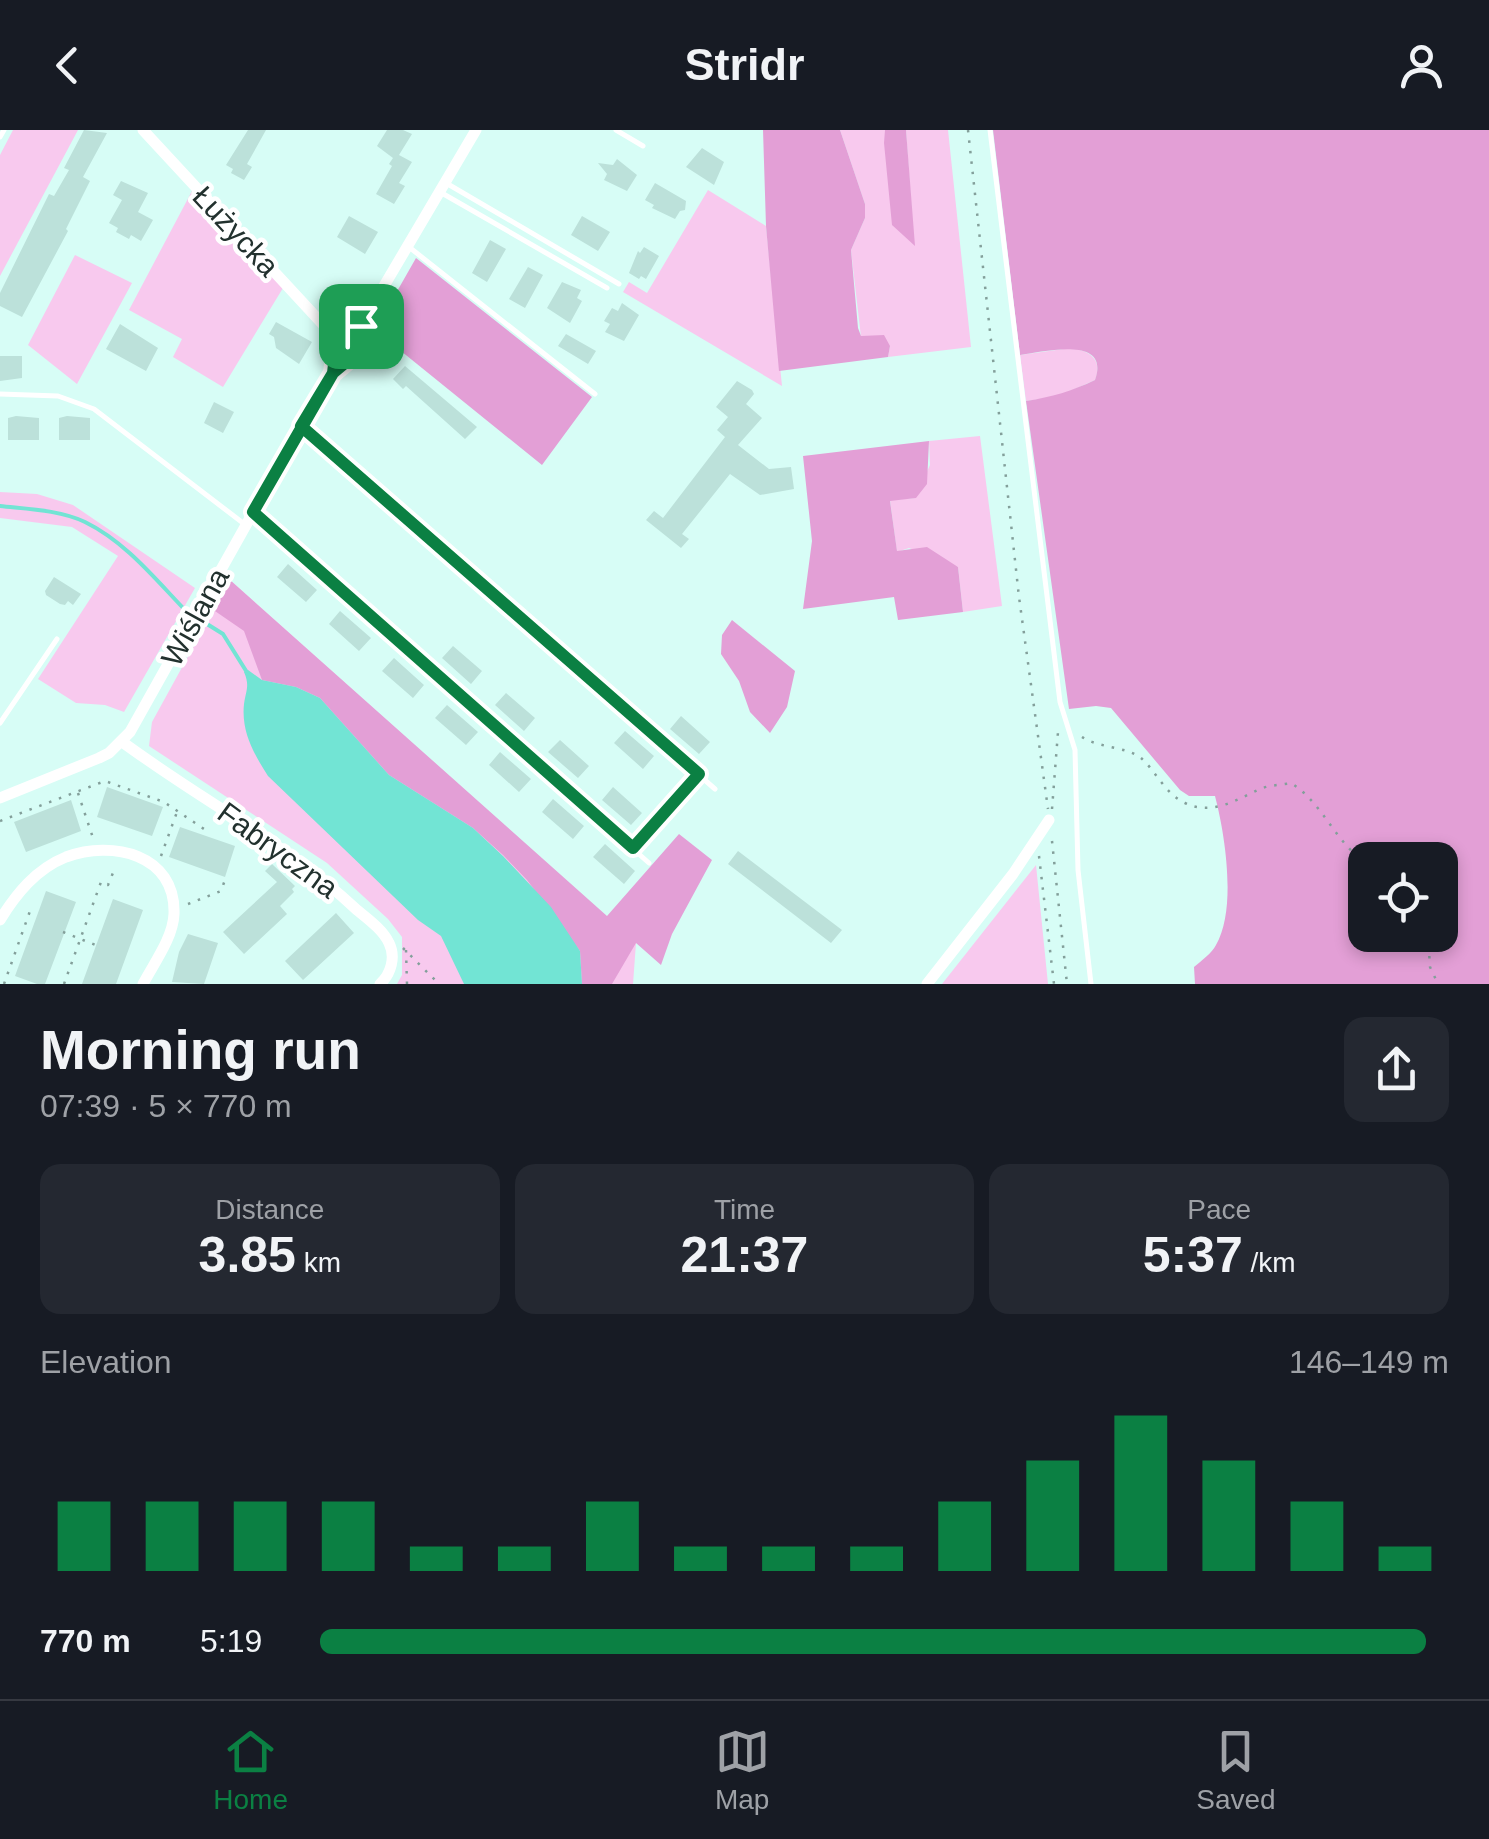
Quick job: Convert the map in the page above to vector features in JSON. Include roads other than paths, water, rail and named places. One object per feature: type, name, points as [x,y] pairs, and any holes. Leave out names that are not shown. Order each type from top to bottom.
[{"type":"street","name":"Łużycka","points":[[142,130],[341,336]]},
{"type":"street","points":[[341,336],[358,352],[340,358],[332,349],[341,336],[361,326],[476,130]]},
{"type":"street","name":"Wiślana","points":[[0,798],[99,758],[137,722],[340,358]]},
{"type":"street","name":"Fabryczna","points":[[120,742],[326,881],[388,940],[392,964],[380,984]]},
{"type":"street","points":[[928,984],[1049,820]]},
{"type":"street","points":[[0,920],[28,882],[66,858],[93,851],[135,853],[154,864],[166,879],[174,913],[171,930],[143,984]]},
{"type":"lane","points":[[0,137],[4,130]]},
{"type":"lane","points":[[616,130],[643,146]]},
{"type":"lane","points":[[990,130],[1060,702],[1075,750],[1078,870],[1091,984]]},
{"type":"lane","points":[[443,188],[619,284]]},
{"type":"lane","points":[[443,188],[606,288]]},
{"type":"lane","points":[[408,246],[595,394]]},
{"type":"lane","points":[[0,394],[58,396],[94,408],[246,525]]},
{"type":"lane","points":[[301,426],[715,789]]},
{"type":"lane","points":[[253,512],[650,863]]},
{"type":"lane","points":[[0,723],[57,638]]},
{"type":"lane","points":[[633,848],[699,774]]},
{"type":"waterway","points":[[0,506],[65,515],[100,530],[140,562],[186,611]]},
{"type":"waterway","points":[[207,624],[223,634],[248,674]]}]
